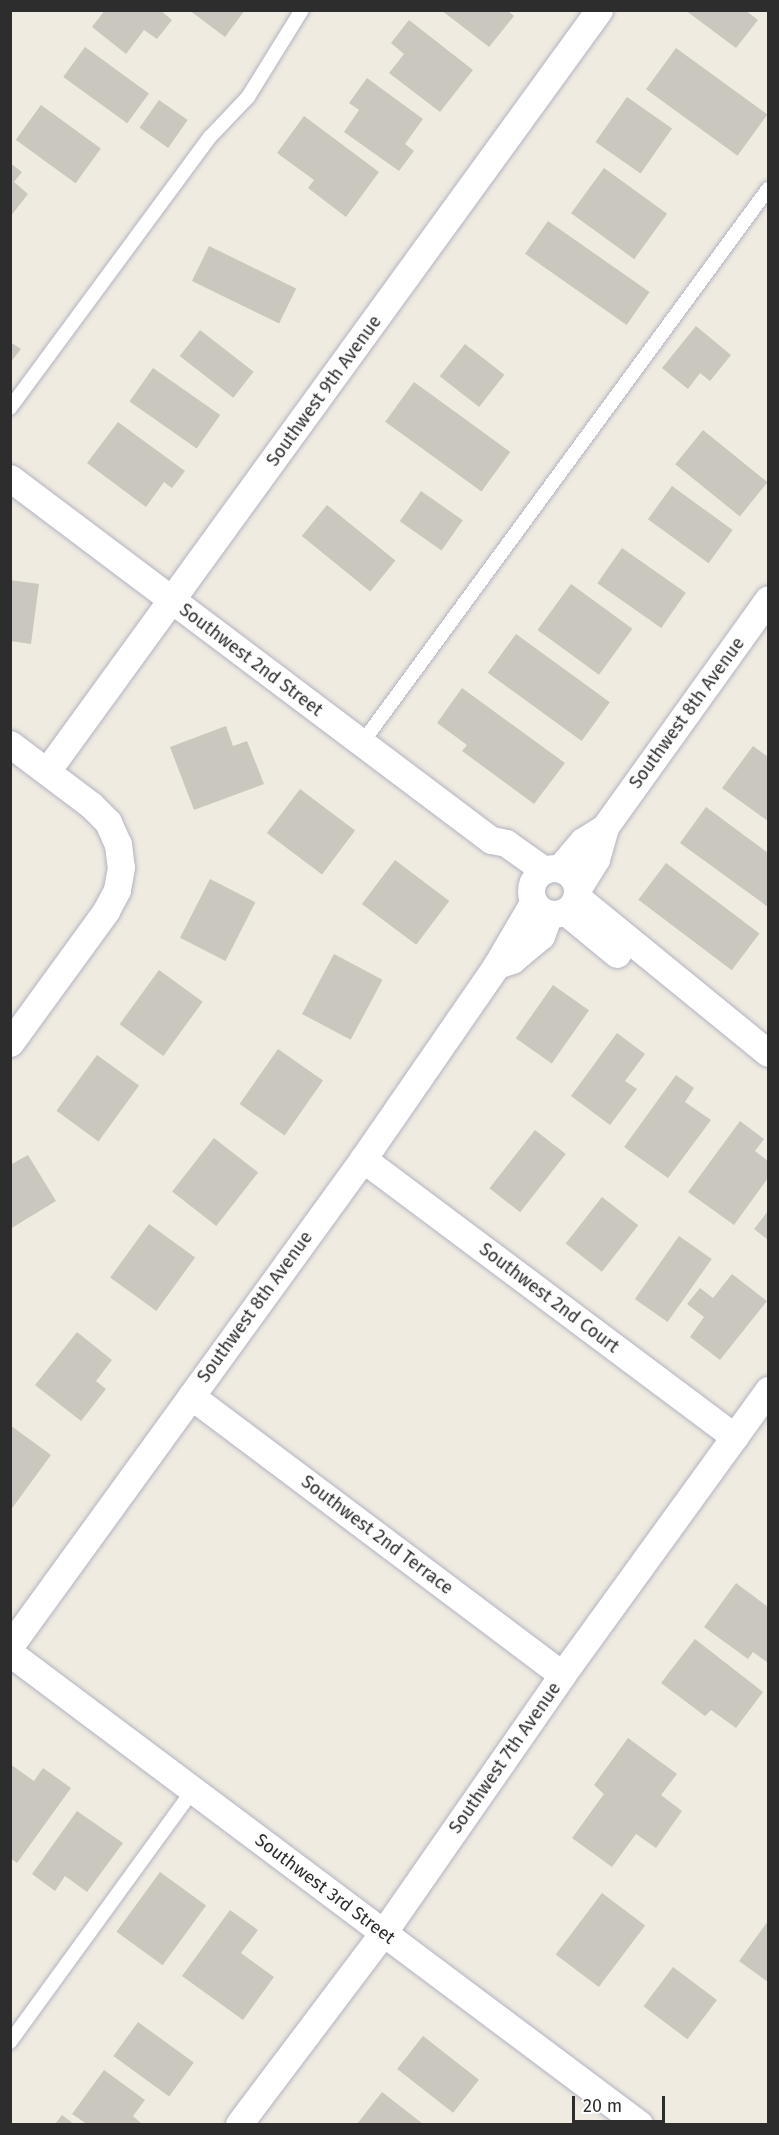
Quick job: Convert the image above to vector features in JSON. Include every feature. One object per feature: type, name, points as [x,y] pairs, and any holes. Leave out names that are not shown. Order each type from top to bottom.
[{"type":"street","name":"Southwest 9th Avenue","points":[[47,771],[173,601],[599,10]]},
{"type":"street","name":"Southwest 2nd Street","points":[[10,478],[491,840],[496,852],[555,892],[618,954],[645,954],[768,1053]]},
{"type":"street","name":"Southwest 8th Avenue","points":[[10,1646],[363,1159],[496,966],[512,960],[541,936],[555,892],[596,859],[605,827],[768,599]]},
{"type":"street","points":[[10,744],[47,771],[108,822],[118,844],[121,867],[117,891],[106,911],[10,1043]]},
{"type":"street","name":"Southwest 2nd Court","points":[[363,1159],[735,1437]]},
{"type":"street","name":"Southwest 7th Avenue","points":[[239,2124],[383,1933],[562,1675],[768,1390]]},
{"type":"street","name":"Southwest 2nd Terrace","points":[[191,1396],[562,1675]]},
{"type":"street","name":"Southwest 3rd Street","points":[[10,1653],[639,2124]]},
{"type":"lane","points":[[10,408],[210,137],[248,97],[302,10]]},
{"type":"lane","points":[[362,743],[768,189]]},
{"type":"lane","points":[[10,2042],[193,1790]]},
{"type":"building","points":[[105,10],[160,10],[172,20],[157,39],[144,30],[126,54],[92,27]]},
{"type":"building","points":[[189,10],[245,10],[225,37]]},
{"type":"building","points":[[441,10],[507,10],[514,16],[489,47]]},
{"type":"building","points":[[685,10],[745,10],[758,20],[736,48]]},
{"type":"building","points":[[409,20],[473,70],[440,112],[389,73],[404,54],[391,43]]},
{"type":"building","points":[[85,47],[149,93],[127,123],[63,77]]},
{"type":"building","points":[[676,48],[767,114],[737,156],[646,89]]},
{"type":"building","points":[[367,78],[423,119],[405,144],[414,151],[399,171],[344,132],[359,110],[349,103]]},
{"type":"building","points":[[627,97],[672,129],[641,174],[595,142]]},
{"type":"building","points":[[159,100],[188,120],[168,148],[139,128]]},
{"type":"building","points":[[41,105],[101,148],[76,183],[16,140]]},
{"type":"building","points":[[304,116],[379,172],[346,217],[308,188],[314,180],[277,153]]},
{"type":"building","points":[[10,163],[22,172],[14,182],[28,194],[10,217]]},
{"type":"building","points":[[604,168],[667,214],[634,259],[571,213]]},
{"type":"building","points":[[548,221],[650,292],[627,325],[525,254]]},
{"type":"building","points":[[209,246],[296,289],[279,324],[192,281]]},
{"type":"building","points":[[696,326],[731,355],[710,381],[700,373],[688,389],[662,368]]},
{"type":"building","points":[[200,330],[254,372],[233,398],[180,356]]},
{"type":"building","points":[[10,342],[21,349],[10,363]]},
{"type":"building","points":[[465,344],[504,375],[479,407],[440,376]]},
{"type":"building","points":[[153,368],[220,415],[197,449],[129,402]]},
{"type":"building","points":[[414,382],[510,452],[481,492],[385,422]]},
{"type":"building","points":[[118,422],[185,471],[172,488],[164,482],[146,507],[87,463]]},
{"type":"building","points":[[703,430],[768,482],[740,516],[675,464]]},
{"type":"building","points":[[672,486],[733,530],[709,563],[648,519]]},
{"type":"building","points":[[421,491],[463,520],[442,551],[400,521]]},
{"type":"building","points":[[327,505],[395,560],[370,591],[302,536]]},
{"type":"building","points":[[622,548],[686,593],[661,628],[597,583]]},
{"type":"building","points":[[10,580],[39,584],[31,644],[10,641]]},
{"type":"building","points":[[571,584],[632,629],[599,675],[537,630]]},
{"type":"building","points":[[516,634],[610,702],[582,741],[488,673]]},
{"type":"building","points":[[462,688],[565,763],[534,804],[462,751],[467,745],[437,723]]},
{"type":"building","points":[[226,726],[233,746],[247,741],[264,784],[194,810],[170,747]]},
{"type":"building","points":[[753,746],[768,757],[768,821],[722,788]]},
{"type":"building","points":[[300,789],[355,831],[322,874],[267,833]]},
{"type":"building","points":[[706,807],[768,853],[768,907],[680,843]]},
{"type":"building","points":[[395,860],[449,901],[416,945],[362,904]]},
{"type":"building","points":[[666,863],[759,933],[732,970],[638,900]]},
{"type":"building","points":[[210,879],[255,902],[225,961],[180,938]]},
{"type":"building","points":[[334,954],[383,980],[351,1040],[302,1014]]},
{"type":"building","points":[[159,970],[203,1002],[163,1056],[120,1024]]},
{"type":"building","points":[[553,985],[589,1010],[552,1063],[516,1038]]},
{"type":"building","points":[[617,1033],[645,1054],[625,1081],[637,1089],[610,1125],[571,1096]]},
{"type":"building","points":[[278,1049],[323,1081],[285,1135],[240,1104]]},
{"type":"building","points":[[97,1055],[139,1086],[99,1141],[56,1111]]},
{"type":"building","points":[[676,1075],[694,1088],[685,1102],[711,1120],[668,1178],[624,1147]]},
{"type":"building","points":[[740,1121],[764,1139],[755,1151],[768,1161],[768,1178],[734,1225],[688,1192]]},
{"type":"building","points":[[535,1130],[566,1154],[520,1212],[489,1188]]},
{"type":"building","points":[[214,1138],[258,1172],[216,1226],[172,1192]]},
{"type":"building","points":[[28,1155],[56,1201],[10,1229],[10,1165]]},
{"type":"building","points":[[602,1197],[638,1225],[602,1272],[566,1243]]},
{"type":"building","points":[[768,1211],[768,1240],[754,1229]]},
{"type":"building","points":[[149,1224],[195,1258],[156,1311],[110,1277]]},
{"type":"building","points":[[679,1236],[712,1259],[668,1322],[635,1299]]},
{"type":"building","points":[[732,1274],[767,1301],[720,1360],[690,1337],[704,1317],[687,1304],[700,1288],[713,1298]]},
{"type":"building","points":[[77,1332],[112,1360],[96,1381],[106,1389],[81,1421],[35,1385]]},
{"type":"building","points":[[10,1425],[51,1455],[10,1511]]},
{"type":"building","points":[[736,1583],[768,1607],[768,1663],[753,1652],[748,1659],[704,1627]]},
{"type":"building","points":[[695,1639],[763,1692],[736,1728],[711,1710],[705,1716],[661,1683]]},
{"type":"building","points":[[628,1738],[677,1774],[661,1795],[682,1811],[656,1848],[636,1834],[612,1867],[572,1838],[604,1794],[594,1785]]},
{"type":"building","points":[[10,1764],[34,1781],[43,1768],[71,1788],[17,1863],[10,1858]]},
{"type":"building","points":[[77,1811],[123,1843],[87,1892],[65,1876],[55,1891],[32,1874]]},
{"type":"building","points":[[160,1872],[206,1906],[163,1965],[117,1932]]},
{"type":"building","points":[[602,1893],[645,1925],[599,1987],[556,1954]]},
{"type":"building","points":[[230,1910],[258,1930],[241,1953],[274,1977],[243,2020],[182,1976]]},
{"type":"building","points":[[768,1921],[768,1982],[739,1961]]},
{"type":"building","points":[[673,1967],[717,2000],[687,2039],[644,2006]]},
{"type":"building","points":[[138,2022],[194,2063],[169,2097],[113,2056]]},
{"type":"building","points":[[423,2036],[479,2080],[453,2113],[397,2069]]},
{"type":"building","points":[[104,2070],[145,2100],[133,2116],[142,2124],[87,2124],[72,2114]]},
{"type":"building","points":[[382,2092],[423,2124],[357,2124]]},
{"type":"building","points":[[62,2115],[74,2124],[55,2124]]}]
